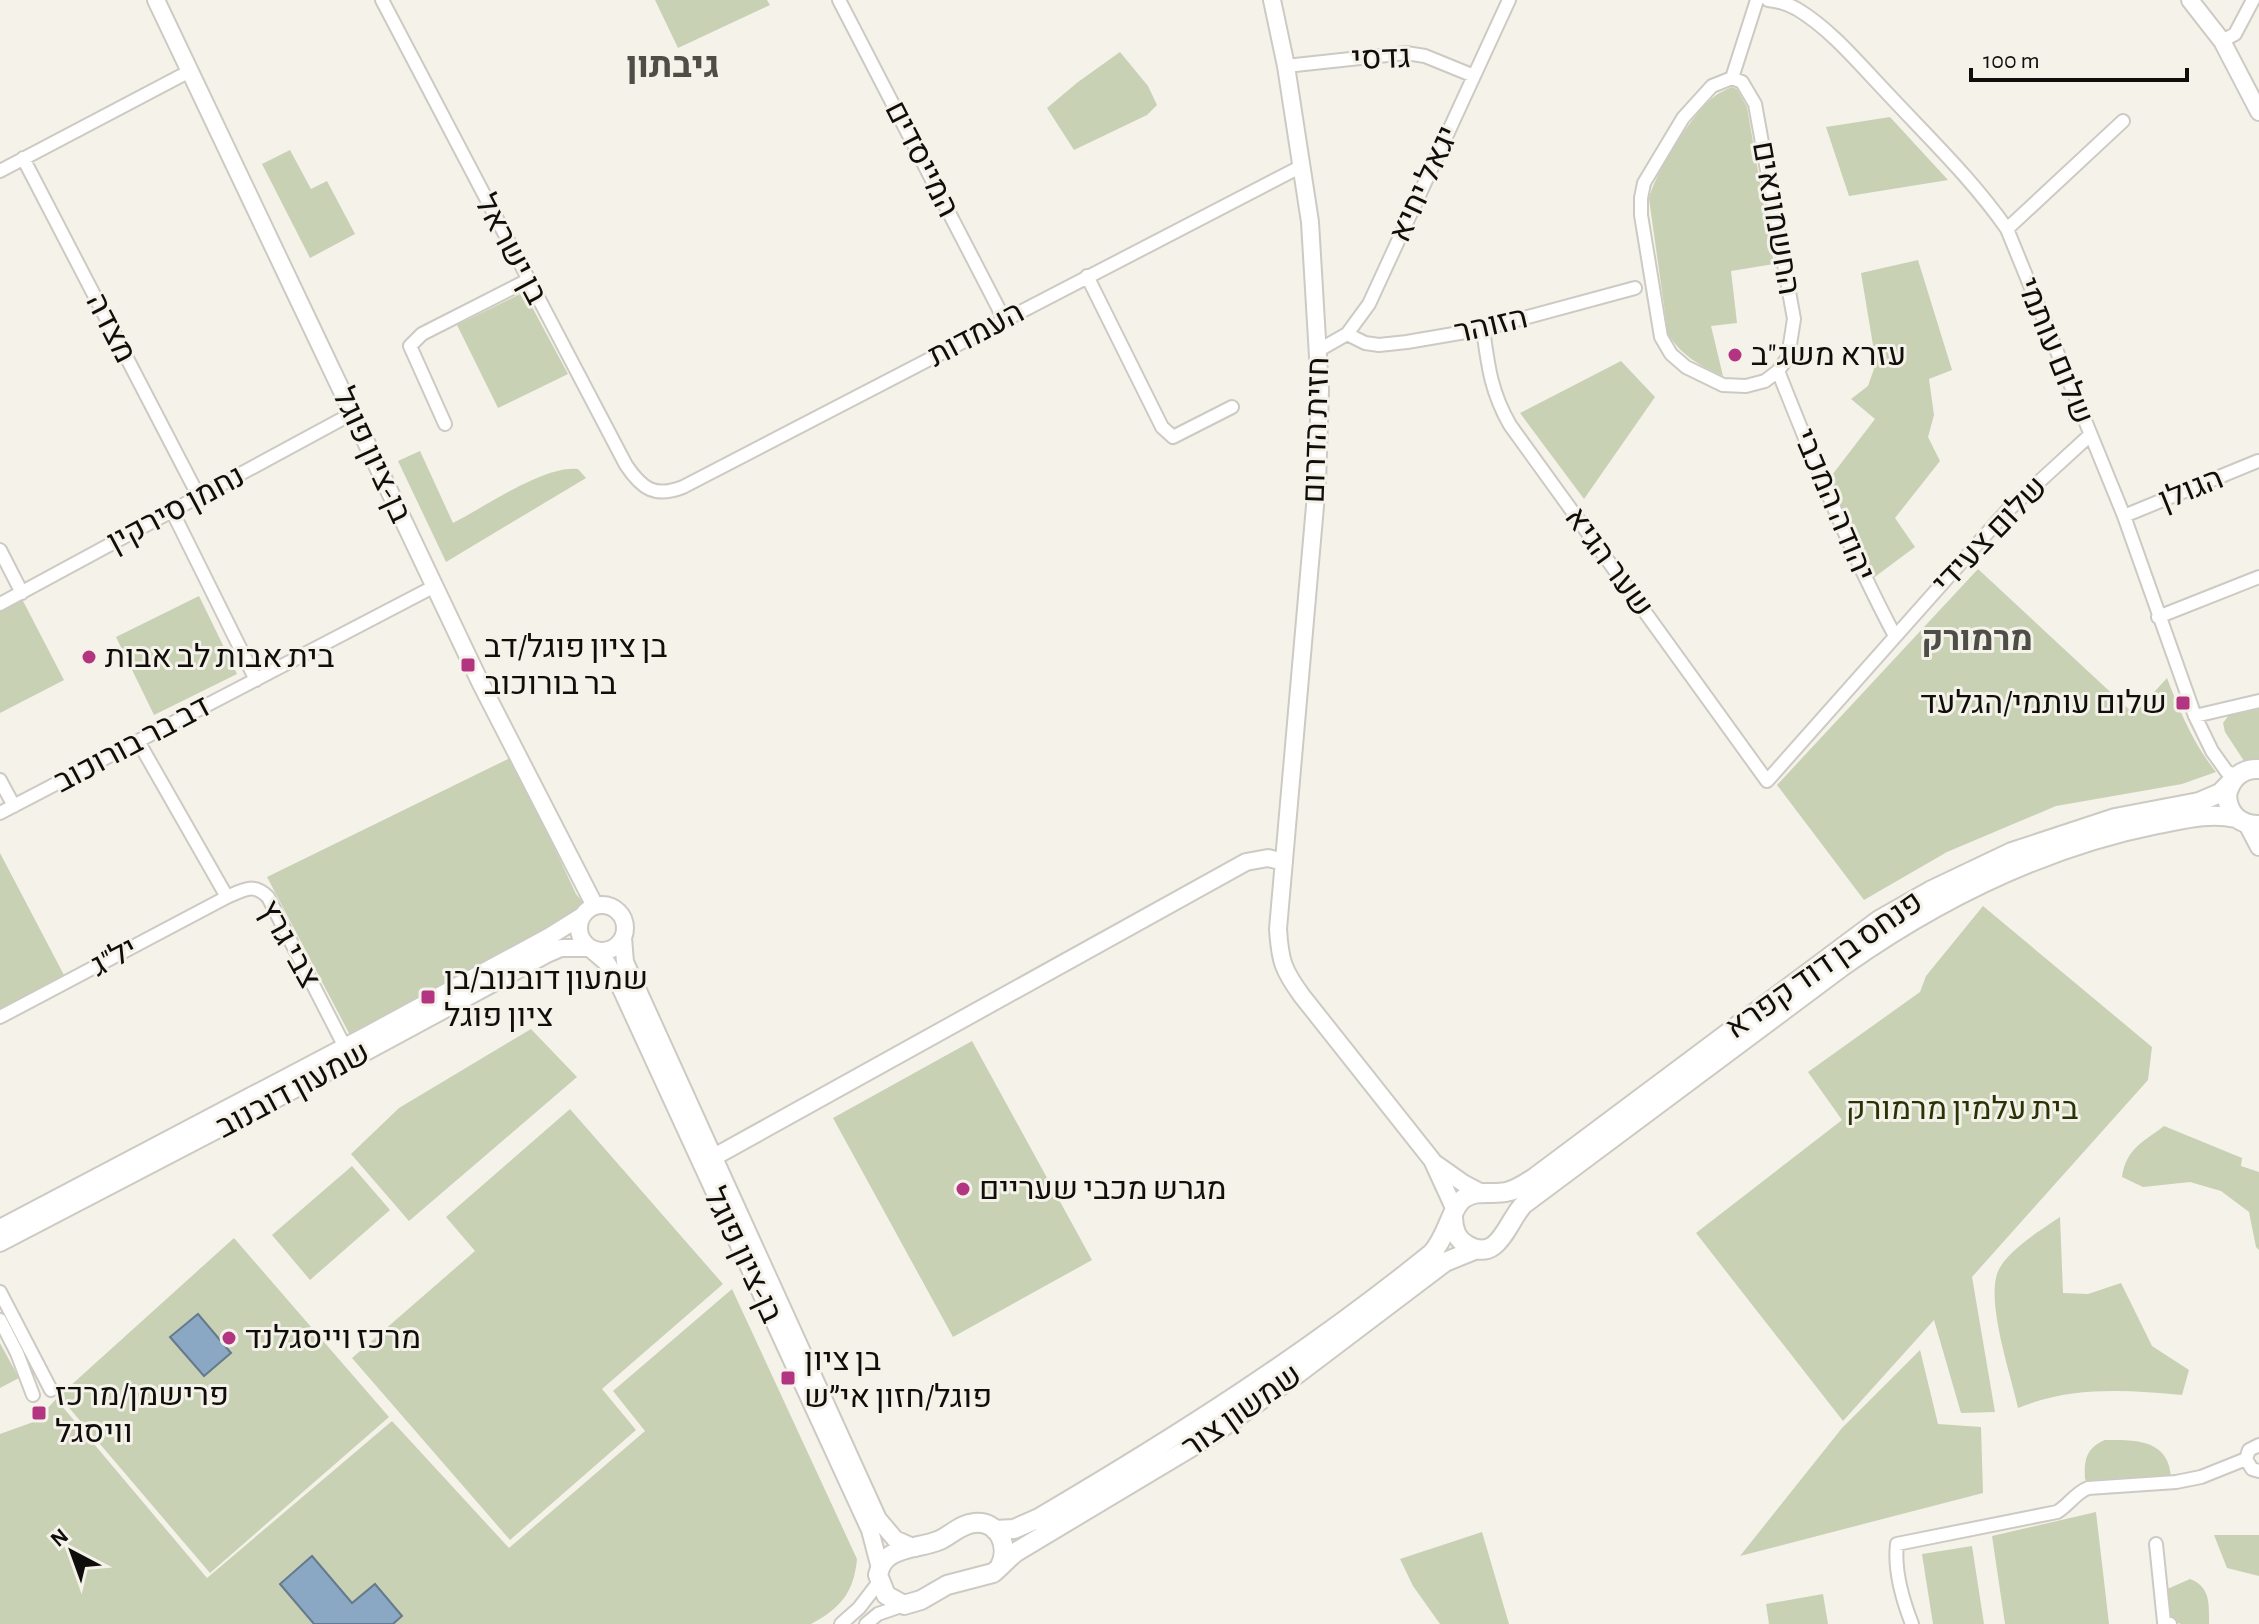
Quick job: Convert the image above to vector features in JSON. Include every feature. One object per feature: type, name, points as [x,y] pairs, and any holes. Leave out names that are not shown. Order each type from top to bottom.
[{"type":"main road","name":"פנחס בן דוד קפרא","points":[[1485,1193],[1511,1191],[1534,1178],[1851,940],[1902,906],[1976,868],[2038,842],[2115,818],[2199,802],[2220,793],[2236,777],[2259,769]]},
{"type":"main road","points":[[2236,777],[2227,795],[2231,811],[2247,823]]},
{"type":"main road","name":"פנחס בן דוד קפרא","points":[[1508,1227],[1524,1204],[1843,966],[1924,913],[2006,872],[2147,826],[2224,815],[2247,823]]},
{"type":"main road","points":[[1485,1193],[1503,1203],[1508,1210],[1508,1227],[1498,1243],[1477,1249],[1458,1238],[1454,1213],[1464,1198],[1485,1193]]},
{"type":"main road","name":"שמשון צור","points":[[880,1575],[892,1554],[939,1540],[971,1523],[987,1524],[995,1530],[1027,1525],[1210,1415],[1432,1253],[1444,1238],[1454,1213]]},
{"type":"main road","name":"שמשון צור","points":[[904,1605],[921,1600],[947,1585],[987,1576],[1028,1545],[1213,1434],[1445,1262],[1477,1249]]},
{"type":"main road","points":[[995,1530],[1005,1552],[1000,1566]]},
{"type":"main road","points":[[880,1575],[889,1598],[904,1605]]},
{"type":"street","name":"בן-ציון פוגל","points":[[156,0],[589,911]]},
{"type":"street","name":"בן ישראל","points":[[382,0],[626,465],[634,478],[651,490]]},
{"type":"street","name":"המייסדים","points":[[839,0],[1004,319]]},
{"type":"street","name":"חזית הדרום","points":[[1272,0],[1286,66],[1310,222],[1320,390],[1317,483],[1278,929],[1279,957],[1284,971],[1432,1160]]},
{"type":"street","name":"יגאל יחיא","points":[[1319,350],[1347,334],[1369,304],[1509,0]]},
{"type":"street","points":[[1757,0],[1732,78],[1712,86],[1683,118],[1644,183],[1641,215],[1661,337],[1671,354],[1686,367],[1723,385],[1746,386],[1765,381],[1778,371]]},
{"type":"street","name":"שלום עותמי","points":[[1768,0],[1780,1],[1798,10],[1850,55],[1974,186],[2007,229],[2124,516],[2195,716],[2212,751],[2227,772],[2236,777]]},
{"type":"street","points":[[2190,0],[2222,41],[2259,112]]},
{"type":"street","points":[[2222,41],[2235,34],[2253,0]]},
{"type":"street","name":"גדסי","points":[[1286,66],[1406,53],[1425,56],[1474,76]]},
{"type":"street","points":[[0,171],[190,71]]},
{"type":"street","name":"החשמונאים","points":[[1732,78],[1742,82],[1755,104],[1794,319],[1788,357],[1778,371]]},
{"type":"street","points":[[2007,229],[2123,121]]},
{"type":"street","name":"מצדה","points":[[23,158],[199,497]]},
{"type":"street","name":"העמדות","points":[[651,490],[661,493],[683,487],[1300,167]]},
{"type":"street","points":[[1087,276],[1167,434],[1173,437],[1232,407]]},
{"type":"street","points":[[445,424],[410,346],[422,334],[528,280]]},
{"type":"street","name":"הזוהר","points":[[1347,334],[1365,343],[1379,345],[1483,329],[1635,288]]},
{"type":"street","name":"שער הגיא","points":[[1483,329],[1489,374],[1497,401],[1510,425],[1767,781]]},
{"type":"street","name":"יהודה המכבי","points":[[1778,371],[1831,506],[1895,636]]},
{"type":"street","name":"נחמן סירקין","points":[[0,604],[353,413]]},
{"type":"street","name":"שלום צעידי","points":[[1767,781],[2005,513],[2089,436]]},
{"type":"street","name":"הגולן","points":[[2124,516],[2258,461]]},
{"type":"street","points":[[172,511],[256,680]]},
{"type":"street","points":[[0,550],[22,593]]},
{"type":"street","points":[[2158,617],[2259,577]]},
{"type":"street","name":"דב בר בורוכוב","points":[[0,813],[435,586]]},
{"type":"street","points":[[2195,716],[2259,701]]},
{"type":"street","name":"צבי גרץ","points":[[138,741],[227,897],[253,887],[268,897],[348,1053]]},
{"type":"street","points":[[0,780],[14,806]]},
{"type":"street","points":[[2247,823],[2259,847]]},
{"type":"street","name":"בן-ציון פוגל","points":[[714,1157],[1246,862],[1268,858],[1284,862]]},
{"type":"street","name":"יל\"ג","points":[[0,1017],[227,897]]},
{"type":"street","points":[[610,906],[620,913],[625,927],[623,938],[610,950],[591,949],[579,931],[589,911],[610,906]]},
{"type":"street","name":"שמעון דובנוב","points":[[0,1243],[348,1053],[589,911]]},
{"type":"street","name":"בן-ציון פוגל","points":[[623,938],[625,962],[878,1519],[895,1539],[915,1548]]},
{"type":"street","name":"שמעון דובנוב","points":[[0,1228],[547,954],[561,948],[591,949]]},
{"type":"street","name":"בן-ציון פוגל","points":[[591,949],[607,963],[617,980],[870,1530],[880,1575]]},
{"type":"street","points":[[1432,1160],[1463,1183],[1485,1193]]},
{"type":"street","points":[[1432,1160],[1454,1213]]},
{"type":"street","points":[[0,1292],[51,1390]]},
{"type":"street","points":[[0,1320],[33,1395]]},
{"type":"street","points":[[2259,1445],[2249,1450],[2246,1459],[2252,1469],[2259,1471]]},
{"type":"street","points":[[1912,1624],[1905,1606],[1897,1544],[2057,1512],[2077,1492],[2088,1488],[2176,1482],[2201,1477],[2246,1459]]},
{"type":"street","points":[[2156,1544],[2163,1623]]},
{"type":"street","points":[[841,1624],[859,1608],[880,1575]]},
{"type":"street","points":[[866,1624],[878,1614],[904,1605]]},
{"type":"green space","points":[[655,0],[767,0],[770,5],[678,48]]},
{"type":"green space","points":[[1120,52],[1148,86],[1157,105],[1147,115],[1074,150],[1047,108]]},
{"type":"green space","points":[[1732,87],[1737,89],[1747,107],[1774,264],[1731,271],[1737,323],[1711,326],[1723,376],[1692,360],[1668,334],[1649,199],[1659,174],[1686,129],[1706,104]]},
{"type":"green space","points":[[1890,117],[1948,180],[1849,196],[1826,127]]},
{"type":"green space","points":[[290,150],[311,189],[327,181],[355,234],[310,258],[262,164]]},
{"type":"green space","points":[[1918,260],[1952,370],[1929,379],[1934,415],[1928,437],[1940,461],[1895,518],[1915,547],[1872,579],[1829,479],[1875,419],[1851,399],[1868,386],[1876,363],[1861,273]]},
{"type":"green space","points":[[524,292],[568,374],[498,408],[457,325]]},
{"type":"green space","points":[[1621,361],[1655,397],[1584,499],[1520,413]]},
{"type":"green space","points":[[420,451],[453,523],[515,488],[549,474],[578,469],[586,478],[446,562],[398,461]]},
{"type":"green space","points":[[1978,569],[2134,714],[2167,678],[2188,727],[2216,772],[2182,784],[2056,806],[1947,852],[1864,900],[1777,785]]},
{"type":"green space","points":[[199,596],[237,674],[154,715],[116,637]]},
{"type":"green space","points":[[22,599],[64,680],[0,713],[0,611]]},
{"type":"green space","points":[[2259,709],[2259,763],[2246,764],[2225,732],[2223,723],[2229,715]]},
{"type":"green space","points":[[512,757],[576,894],[585,905],[577,918],[351,1037],[267,877]]},
{"type":"green space","points":[[0,853],[65,977],[0,1011]]},
{"type":"green space","name":"בית עלמין מרמורק","points":[[1983,906],[2152,1047],[2148,1080],[1972,1277],[1995,1412],[1961,1413],[1934,1320],[1843,1421],[1696,1233],[1842,1120],[1808,1072],[1920,992],[1926,976]]},
{"type":"green space","points":[[531,1029],[577,1077],[409,1221],[351,1154],[399,1108]]},
{"type":"green space","name":"מגרש מכבי שעריים","points":[[972,1041],[1092,1260],[953,1337],[833,1118]]},
{"type":"green space","points":[[570,1109],[723,1284],[602,1389],[636,1430],[510,1540],[352,1358],[475,1251],[446,1217]]},
{"type":"green space","points":[[2164,1126],[2242,1158],[2241,1166],[2259,1172],[2259,1250],[2249,1212],[2221,1191],[2190,1182],[2143,1187],[2122,1177],[2127,1159]]},
{"type":"green space","points":[[352,1166],[390,1210],[310,1280],[272,1235]]},
{"type":"green space","points":[[2060,1217],[2063,1293],[2088,1294],[2121,1283],[2152,1346],[2189,1370],[2182,1395],[2099,1391],[2058,1396],[2018,1408],[1997,1322],[1997,1274],[2015,1250]]},
{"type":"green space","points":[[234,1238],[389,1417],[210,1573],[59,1396]]},
{"type":"green space","points":[[732,1289],[857,1559],[853,1581],[844,1598],[811,1624],[0,1624],[0,1434],[36,1421],[56,1399],[207,1578],[392,1421],[509,1548],[645,1431],[613,1391]]},
{"type":"green space","points":[[0,1343],[19,1378],[0,1388]]},
{"type":"green space","points":[[1920,1350],[1938,1424],[1981,1427],[1983,1493],[1740,1556],[1842,1428]]},
{"type":"green space","points":[[2105,1440],[2149,1444],[2164,1456],[2171,1478],[2089,1484],[2085,1479],[2088,1455]]},
{"type":"green space","points":[[2096,1512],[2109,1624],[2005,1624],[1992,1536]]},
{"type":"green space","points":[[1482,1532],[1509,1624],[1440,1624],[1413,1586],[1400,1559]]},
{"type":"green space","points":[[2214,1535],[2259,1535],[2259,1576],[2227,1568]]},
{"type":"green space","points":[[1972,1546],[1984,1624],[1933,1624],[1922,1554]]},
{"type":"green space","points":[[2190,1579],[2205,1592],[2209,1604],[2209,1624],[2181,1624],[2169,1620],[2165,1590]]},
{"type":"green space","points":[[1823,1594],[1828,1624],[1769,1624],[1766,1604]]},
{"type":"water","points":[[198,1314],[231,1353],[204,1376],[170,1337]]},
{"type":"water","points":[[312,1556],[352,1603],[375,1584],[402,1616],[393,1624],[314,1624],[280,1584]]},
{"type":"place","name":"עזרא משג\"ב","points":[[1735,355]]},
{"type":"place","name":"בית אבות לב אבות","points":[[89,657]]},
{"type":"place","name":"בן ציון פוגל/דב בר בורוכוב","points":[[468,665]]},
{"type":"place","name":"שלום עותמי/הגלעד","points":[[2183,703]]},
{"type":"place","name":"שמעון דובנוב/בן ציון פוגל","points":[[428,997]]},
{"type":"place","name":"מגרש מכבי שעריים","points":[[963,1189]]},
{"type":"place","name":"מרכז וייסגלנד","points":[[229,1338]]},
{"type":"place","name":"בן ציון פוגל/חזון אי״ש","points":[[788,1378]]},
{"type":"place","name":"פרישמן/מרכז וויסגל","points":[[39,1413]]},
{"type":"district","name":"גיבתון","points":[[673,66]]},
{"type":"district","name":"מרמורק","points":[[1977,640]]}]
